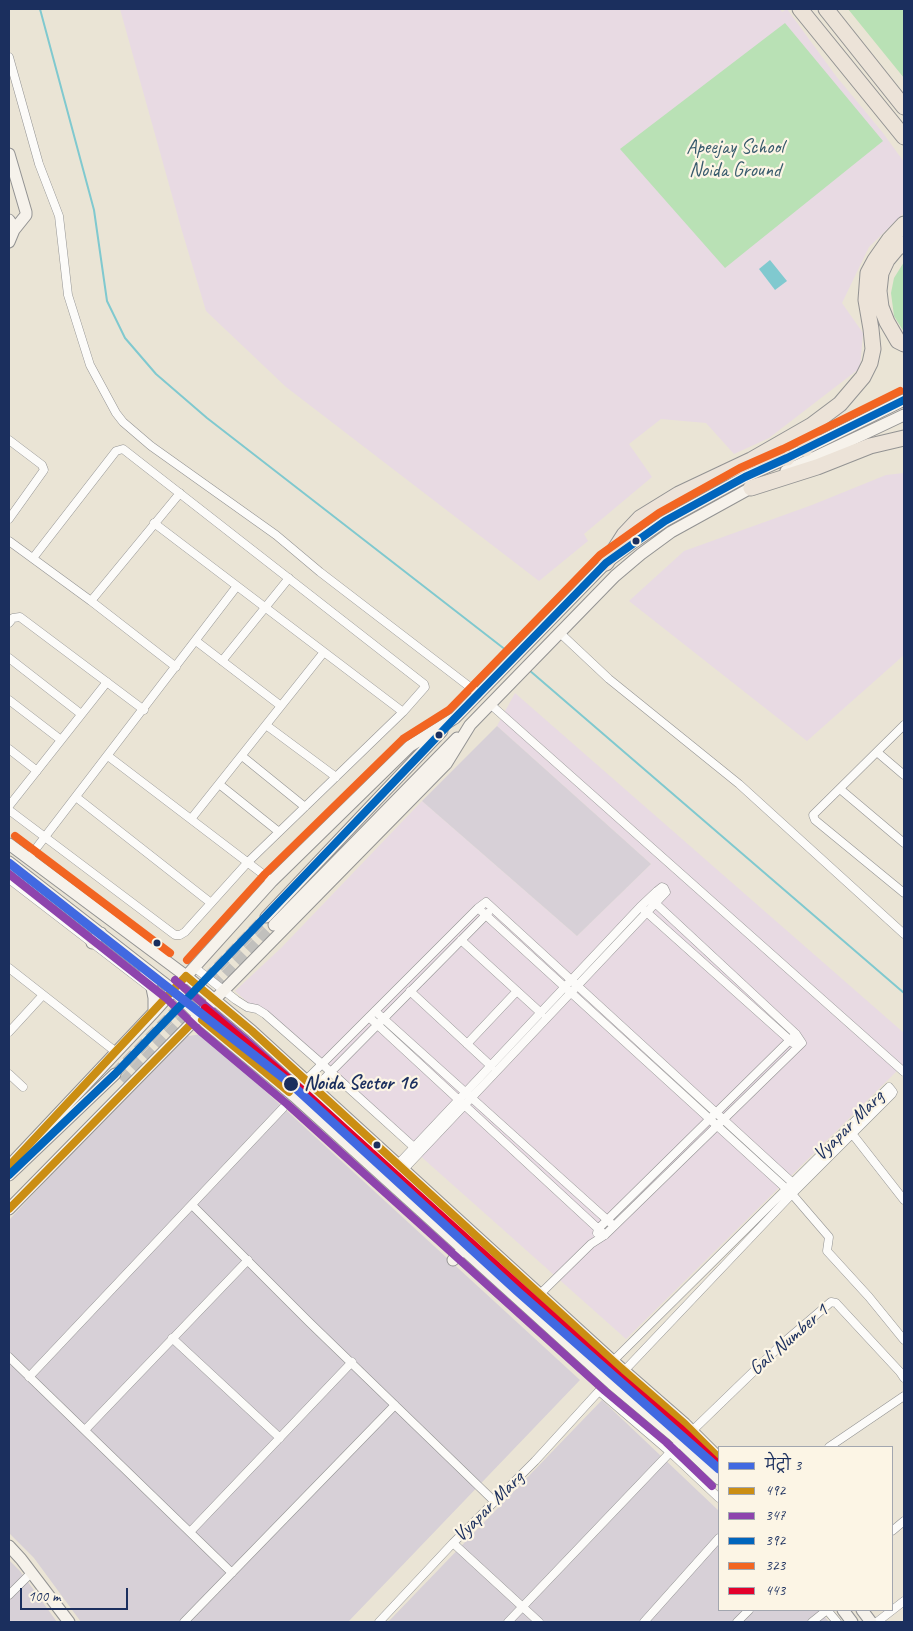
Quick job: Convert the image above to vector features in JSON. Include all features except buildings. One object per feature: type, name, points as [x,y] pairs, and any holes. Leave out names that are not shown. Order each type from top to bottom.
[{"type":"highway","points":[[800,9],[902,136]]},
{"type":"highway","points":[[826,9],[904,107]]},
{"type":"highway","points":[[606,563],[624,536],[640,518],[679,494],[751,460],[818,420],[840,404],[863,377],[870,363],[873,348],[872,329],[866,300],[868,273],[889,240],[904,224]]},
{"type":"highway","points":[[904,244],[897,248],[887,260],[881,273],[879,291],[881,307],[887,322],[898,341],[904,344]]},
{"type":"highway","points":[[805,449],[818,420]]},
{"type":"highway","points":[[751,488],[817,467],[870,446],[904,438]]},
{"type":"highway","points":[[751,460],[787,458]]},
{"type":"main road","points":[[9,154],[26,212],[26,215],[10,227],[9,242]]},
{"type":"main road","points":[[904,400],[745,477],[665,521],[606,563],[455,718],[270,921],[470,724],[615,576],[641,554],[671,532],[751,488],[904,415]]},
{"type":"main road","points":[[9,1166],[154,1012],[272,880],[410,746],[455,718]]},
{"type":"main road","points":[[9,1209],[446,764],[470,724]]},
{"type":"main road","points":[[9,844],[190,972],[214,1000],[252,1031],[692,1431],[718,1457]]},
{"type":"main road","points":[[9,862],[173,990],[199,1016],[294,1096],[718,1478]]},
{"type":"main road","points":[[92,943],[101,933]]},
{"type":"main road","points":[[142,966],[150,978],[154,1012]]},
{"type":"main road","points":[[9,1175],[115,1074]]},
{"type":"main road","points":[[9,1199],[123,1082]]},
{"type":"main road","points":[[453,1260],[464,1248]]},
{"type":"main road","points":[[9,1546],[69,1622]]},
{"type":"main road","points":[[844,1611],[852,1622]]},
{"type":"main road","points":[[863,1611],[871,1622]]},
{"type":"street","points":[[9,57],[39,164],[59,216],[68,295],[90,365],[116,413],[123,422],[151,446],[276,535],[320,572],[481,691]]},
{"type":"street","points":[[9,440],[42,465],[44,470],[9,519]]},
{"type":"street","points":[[9,810],[175,935],[183,934],[248,862],[424,689],[424,684],[123,449],[116,451],[32,558]]},
{"type":"street","points":[[91,601],[180,493]]},
{"type":"street","points":[[154,523],[402,712]]},
{"type":"street","points":[[9,541],[176,667]]},
{"type":"street","points":[[222,661],[289,578]]},
{"type":"street","points":[[28,859],[144,710],[237,586]]},
{"type":"street","points":[[9,623],[15,617],[20,617],[144,710]]},
{"type":"street","points":[[557,635],[739,784],[904,934]]},
{"type":"street","points":[[196,641],[281,706]]},
{"type":"street","points":[[192,819],[324,652]]},
{"type":"street","points":[[9,658],[81,714]]},
{"type":"street","points":[[9,806],[107,682]]},
{"type":"street","points":[[9,700],[61,740]]},
{"type":"street","points":[[493,700],[904,1072]]},
{"type":"street","points":[[266,725],[336,777]]},
{"type":"street","points":[[904,725],[814,813],[813,817],[904,893]]},
{"type":"street","points":[[9,749],[37,770]]},
{"type":"street","points":[[877,752],[904,775]]},
{"type":"street","points":[[108,756],[272,880]]},
{"type":"street","points":[[242,756],[306,806]]},
{"type":"street","points":[[219,784],[279,832]]},
{"type":"street","points":[[840,789],[904,843]]},
{"type":"street","points":[[76,797],[211,902]]},
{"type":"street","points":[[9,879],[152,989]]},
{"type":"street","points":[[388,1180],[652,901],[796,1034],[802,1042],[614,1226],[602,1232]]},
{"type":"street","points":[[310,1084],[322,1064],[486,902],[799,1188]]},
{"type":"street","points":[[478,908],[792,1194],[829,1237],[827,1251],[869,1297],[904,1340]]},
{"type":"street","points":[[310,1084],[331,1072],[493,908]]},
{"type":"street","points":[[643,910],[798,1048]]},
{"type":"street","points":[[461,940],[541,1013]]},
{"type":"street","points":[[9,968],[116,1052]]},
{"type":"street","points":[[190,972],[224,991],[247,1007],[257,1009],[265,1014],[416,1149]]},
{"type":"street","points":[[468,1095],[491,1066],[541,1013],[568,990]]},
{"type":"street","points":[[410,991],[491,1066]]},
{"type":"street","points":[[468,1044],[517,991]]},
{"type":"street","points":[[10,1027],[43,994]]},
{"type":"street","points":[[375,1011],[614,1226]]},
{"type":"street","points":[[369,1017],[602,1232]]},
{"type":"street","points":[[540,1294],[591,1244],[602,1232],[608,1220],[796,1034]]},
{"type":"street","points":[[9,1074],[22,1087]]},
{"type":"street","name":"Vyapar Marg","points":[[614,1360],[887,1087],[893,1092],[792,1194],[625,1370]]},
{"type":"street","points":[[29,1376],[283,1108]]},
{"type":"street","points":[[848,1127],[904,1200]]},
{"type":"street","points":[[517,1154],[525,1146]]},
{"type":"street","points":[[566,1199],[574,1190]]},
{"type":"street","points":[[192,1205],[309,1322],[494,1501]]},
{"type":"street","points":[[85,1430],[248,1260]]},
{"type":"street","name":"Gali Number 1","points":[[692,1431],[783,1342],[830,1302],[836,1303],[904,1378]]},
{"type":"street","points":[[172,1338],[280,1438]]},
{"type":"street","points":[[9,1356],[232,1573]]},
{"type":"street","points":[[190,1532],[352,1362]]},
{"type":"street","name":"Vyapar Marg","points":[[379,1622],[599,1391],[670,1452]]},
{"type":"street","points":[[830,1446],[904,1396]]},
{"type":"street","points":[[184,1622],[395,1405]]},
{"type":"street","points":[[508,1622],[680,1442]]},
{"type":"street","points":[[670,1452],[718,1497]]},
{"type":"street","points":[[893,1530],[904,1521]]},
{"type":"street","points":[[644,1622],[718,1539]]},
{"type":"street","points":[[453,1543],[539,1622]]},
{"type":"street","points":[[9,1596],[31,1572]]},
{"type":"street","points":[[893,1610],[904,1601]]},
{"type":"street","points":[[737,1622],[749,1611]]},
{"type":"street","points":[[812,1622],[826,1611]]},
{"type":"street","points":[[828,1611],[836,1622]]},
{"type":"street","points":[[877,1622],[891,1611]]},
{"type":"shaded area","points":[[120,9],[780,9],[782,12],[787,9],[836,76],[883,133],[904,162],[904,213],[869,247],[842,303],[863,333],[860,368],[769,438],[734,454],[706,423],[661,419],[629,444],[652,477],[584,534],[588,541],[539,581],[286,387],[206,311]]},
{"type":"shaded area","points":[[904,473],[904,655],[807,741],[629,601],[684,551],[812,505],[886,475]]},
{"type":"shaded area","points":[[515,693],[904,1033],[904,1064],[626,1339],[235,991],[281,948],[422,801],[577,936],[651,864],[497,726]]},
{"type":"shaded area","points":[[497,726],[651,864],[577,936],[422,801]]},
{"type":"shaded area","points":[[203,1034],[580,1380],[348,1622],[81,1622],[34,1558],[9,1533],[9,1220],[180,1037]]},
{"type":"shaded area","points":[[602,1400],[718,1510],[718,1611],[820,1611],[829,1622],[388,1622]]},
{"type":"shaded area","points":[[9,1560],[20,1571],[57,1622],[9,1622]]},
{"type":"green space","points":[[848,9],[904,9],[904,78]]},
{"type":"green space","name":"Apeejay School Noida Ground","points":[[785,23],[883,141],[725,268],[620,149]]},
{"type":"green space","points":[[904,262],[904,332],[894,316],[891,293],[894,278]]},
{"type":"water","points":[[770,260],[787,281],[775,290],[759,269]]},
{"type":"waterway","points":[[40,9],[94,210],[107,301],[125,338],[156,374],[207,418],[511,654]]},
{"type":"waterway","points":[[529,670],[904,993]]},
{"type":"tunnel","points":[[115,1074],[266,917]]},
{"type":"tunnel","points":[[123,1082],[274,925]]},
{"type":"metro line","name":"3","points":[[9,863],[291,1084],[517,1291],[718,1468]]},
{"type":"transit line","name":"323","points":[[187,960],[265,874],[403,739],[449,710],[600,555],[659,513],[740,468],[783,449],[900,391]]},
{"type":"transit line","name":"392","points":[[9,1175],[115,1074],[606,563],[665,521],[745,477],[904,400]]},
{"type":"transit line","name":"323","points":[[15,836],[170,953]]},
{"type":"transit line","name":"347","points":[[9,874],[166,998],[200,1031],[287,1104],[605,1391],[666,1442],[712,1486]]},
{"type":"transit line","name":"492","points":[[9,1166],[186,976],[252,1031],[613,1361],[685,1424],[718,1457]]},
{"type":"transit line","name":"347","points":[[175,980],[295,1084]]},
{"type":"transit line","name":"443","points":[[205,1008],[301,1089],[718,1464]]},
{"type":"transit line","name":"492","points":[[202,1020],[289,1092]]},
{"type":"transit line","name":"492","points":[[9,1209],[190,1025]]},
{"type":"place","name":"Noida Sector 16","points":[[291,1084]]}]
